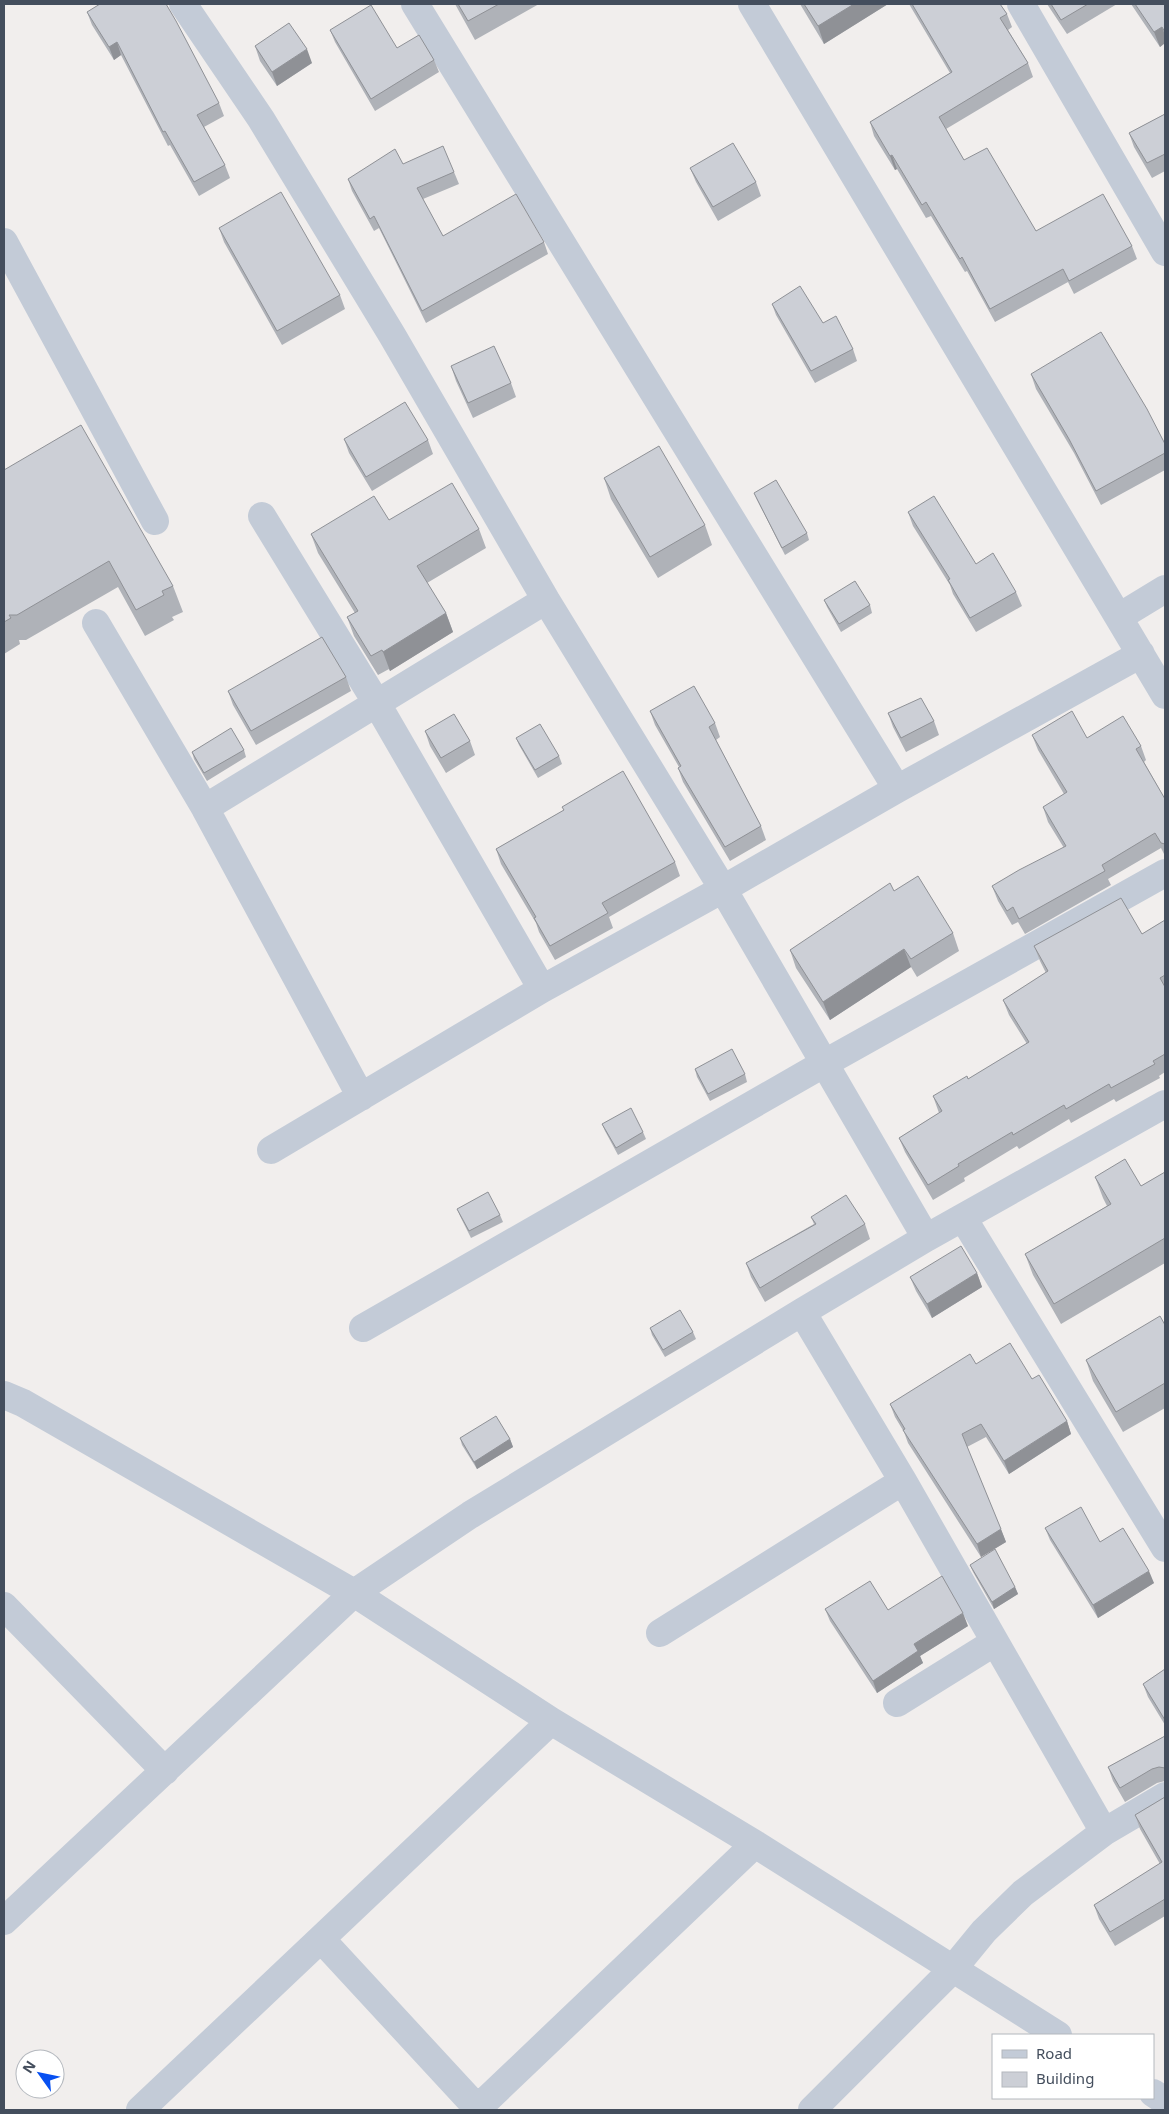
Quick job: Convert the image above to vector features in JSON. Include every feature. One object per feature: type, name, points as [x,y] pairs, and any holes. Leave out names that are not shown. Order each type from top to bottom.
[{"type":"street","points":[[183,4],[261,119],[392,335],[546,600],[723,889],[926,1238]]},
{"type":"street","points":[[415,4],[897,789]]},
{"type":"street","points":[[752,4],[1165,695]]},
{"type":"street","points":[[1021,4],[1165,252]]},
{"type":"street","points":[[4,242],[155,521]]},
{"type":"street","points":[[262,516],[376,702],[542,989]]},
{"type":"street","points":[[1119,617],[1165,589]]},
{"type":"street","points":[[205,808],[546,600]]},
{"type":"street","points":[[96,623],[205,808],[361,1096]]},
{"type":"street","points":[[271,1150],[542,989],[1141,654]]},
{"type":"street","points":[[362,1328],[1165,873]]},
{"type":"street","points":[[4,1921],[354,1593],[470,1515],[926,1238],[1162,1112]]},
{"type":"street","points":[[963,1218],[1165,1548]]},
{"type":"street","points":[[802,1312],[903,1481],[1104,1832]]},
{"type":"street","points":[[4,1395],[24,1403],[354,1593],[551,1721],[755,1844],[952,1970],[1056,2034]]},
{"type":"street","points":[[660,1633],[903,1481]]},
{"type":"street","points":[[4,1606],[165,1771]]},
{"type":"street","points":[[896,1704],[995,1642]]},
{"type":"street","points":[[140,2110],[551,1721]]},
{"type":"street","points":[[812,2110],[952,1970],[984,1931],[1023,1893],[1104,1832],[1165,1796]]},
{"type":"street","points":[[321,1939],[478,2110],[755,1844]]},
{"type":"street","points":[[1154,2095],[1165,2101]]},
{"type":"building","points":[[100,4],[166,4],[219,103],[197,115],[225,165],[194,182],[165,131],[163,132],[117,42],[109,47],[87,12]]},
{"type":"building","points":[[458,4],[499,4],[468,21]]},
{"type":"building","points":[[804,4],[854,4],[818,26]]},
{"type":"building","points":[[912,4],[1000,4],[1007,14],[1000,18],[1028,63],[939,117],[964,160],[987,148],[1036,231],[1103,194],[1132,246],[1069,281],[1063,269],[990,309],[962,257],[960,259],[926,202],[922,205],[870,122],[952,72]]},
{"type":"building","points":[[1051,4],[1088,4],[1061,20]]},
{"type":"building","points":[[1135,4],[1165,4],[1165,32],[1162,27],[1154,32]]},
{"type":"building","points":[[371,5],[397,48],[419,35],[434,60],[371,99],[330,30]]},
{"type":"building","points":[[289,23],[307,49],[272,72],[255,46]]},
{"type":"building","points":[[1165,114],[1165,154],[1147,163],[1129,133]]},
{"type":"building","points":[[733,143],[756,182],[713,207],[690,168]]},
{"type":"building","points":[[443,146],[454,172],[417,188],[443,236],[516,194],[544,242],[422,311],[374,216],[370,219],[348,179],[395,149],[403,164]]},
{"type":"building","points":[[281,192],[340,295],[277,331],[219,228]]},
{"type":"building","points":[[800,286],[823,323],[836,316],[853,349],[811,371],[772,304]]},
{"type":"building","points":[[1101,332],[1147,409],[1165,444],[1165,453],[1096,491],[1069,439],[1031,374]]},
{"type":"building","points":[[494,346],[511,383],[468,403],[451,366]]},
{"type":"building","points":[[405,402],[428,440],[366,477],[344,439]]},
{"type":"building","points":[[81,425],[173,586],[162,591],[164,595],[136,610],[109,561],[17,615],[9,615],[11,618],[4,622],[4,470]]},
{"type":"building","points":[[659,446],[705,525],[650,557],[604,478]]},
{"type":"building","points":[[776,480],[807,533],[782,548],[754,493]]},
{"type":"building","points":[[452,483],[479,529],[417,566],[446,613],[383,652],[382,650],[371,656],[347,617],[358,611],[311,534],[374,496],[389,520]]},
{"type":"building","points":[[934,496],[976,564],[993,553],[1016,592],[970,618],[948,580],[950,579],[908,512]]},
{"type":"building","points":[[855,581],[870,605],[839,624],[824,600]]},
{"type":"building","points":[[322,637],[346,677],[251,731],[228,691]]},
{"type":"building","points":[[694,686],[715,723],[709,727],[761,826],[725,847],[678,768],[681,766],[650,711]]},
{"type":"building","points":[[921,698],[934,721],[901,738],[888,713]]},
{"type":"building","points":[[1072,711],[1087,738],[1123,716],[1141,746],[1136,749],[1165,799],[1165,844],[1161,843],[1155,833],[1102,865],[1105,871],[1019,919],[1013,907],[1007,911],[992,886],[1066,846],[1043,807],[1067,792],[1032,735]]},
{"type":"building","points":[[454,714],[470,741],[441,758],[425,731]]},
{"type":"building","points":[[540,724],[559,756],[535,770],[516,738]]},
{"type":"building","points":[[231,728],[244,750],[204,773],[192,752]]},
{"type":"building","points":[[623,771],[675,862],[602,903],[608,913],[550,946],[534,918],[536,917],[496,849],[564,810],[562,807]]},
{"type":"building","points":[[918,876],[953,933],[911,959],[904,949],[823,1002],[790,950],[890,883],[894,891]]},
{"type":"building","points":[[1121,898],[1142,934],[1165,920],[1165,975],[1160,978],[1165,987],[1165,1054],[1153,1061],[1155,1064],[1111,1088],[1109,1084],[1066,1109],[1064,1105],[1013,1135],[1012,1132],[958,1164],[959,1166],[928,1185],[899,1138],[942,1111],[933,1096],[967,1076],[968,1079],[1029,1042],[1003,1000],[1048,971],[1034,946]]},
{"type":"building","points":[[732,1049],[745,1074],[708,1094],[695,1069]]},
{"type":"building","points":[[631,1108],[643,1132],[616,1148],[602,1124]]},
{"type":"building","points":[[1125,1159],[1141,1186],[1165,1172],[1165,1238],[1054,1304],[1025,1254],[1111,1204],[1095,1177]]},
{"type":"building","points":[[488,1192],[500,1215],[469,1231],[457,1209]]},
{"type":"building","points":[[846,1195],[865,1224],[760,1288],[746,1263],[816,1224],[811,1217]]},
{"type":"building","points":[[961,1246],[977,1273],[927,1304],[910,1277]]},
{"type":"building","points":[[680,1310],[693,1332],[663,1350],[650,1328]]},
{"type":"building","points":[[1160,1316],[1165,1325],[1165,1383],[1116,1412],[1086,1360]]},
{"type":"building","points":[[1010,1343],[1032,1379],[1039,1375],[1067,1421],[1004,1461],[981,1424],[962,1434],[1001,1529],[977,1544],[903,1430],[905,1429],[890,1404],[970,1354],[976,1364]]},
{"type":"building","points":[[496,1416],[510,1439],[474,1462],[460,1438]]},
{"type":"building","points":[[1081,1507],[1100,1542],[1123,1528],[1149,1571],[1093,1605],[1045,1528]]},
{"type":"building","points":[[995,1549],[1015,1587],[992,1602],[970,1565]]},
{"type":"building","points":[[942,1576],[963,1613],[914,1644],[918,1651],[873,1681],[825,1609],[870,1581],[888,1610]]},
{"type":"building","points":[[1165,1669],[1165,1720],[1143,1684]]},
{"type":"building","points":[[1165,1736],[1165,1768],[1152,1769],[1120,1788],[1108,1767]]},
{"type":"building","points":[[1165,1797],[1165,1899],[1110,1932],[1094,1905],[1162,1862],[1135,1815]]}]
